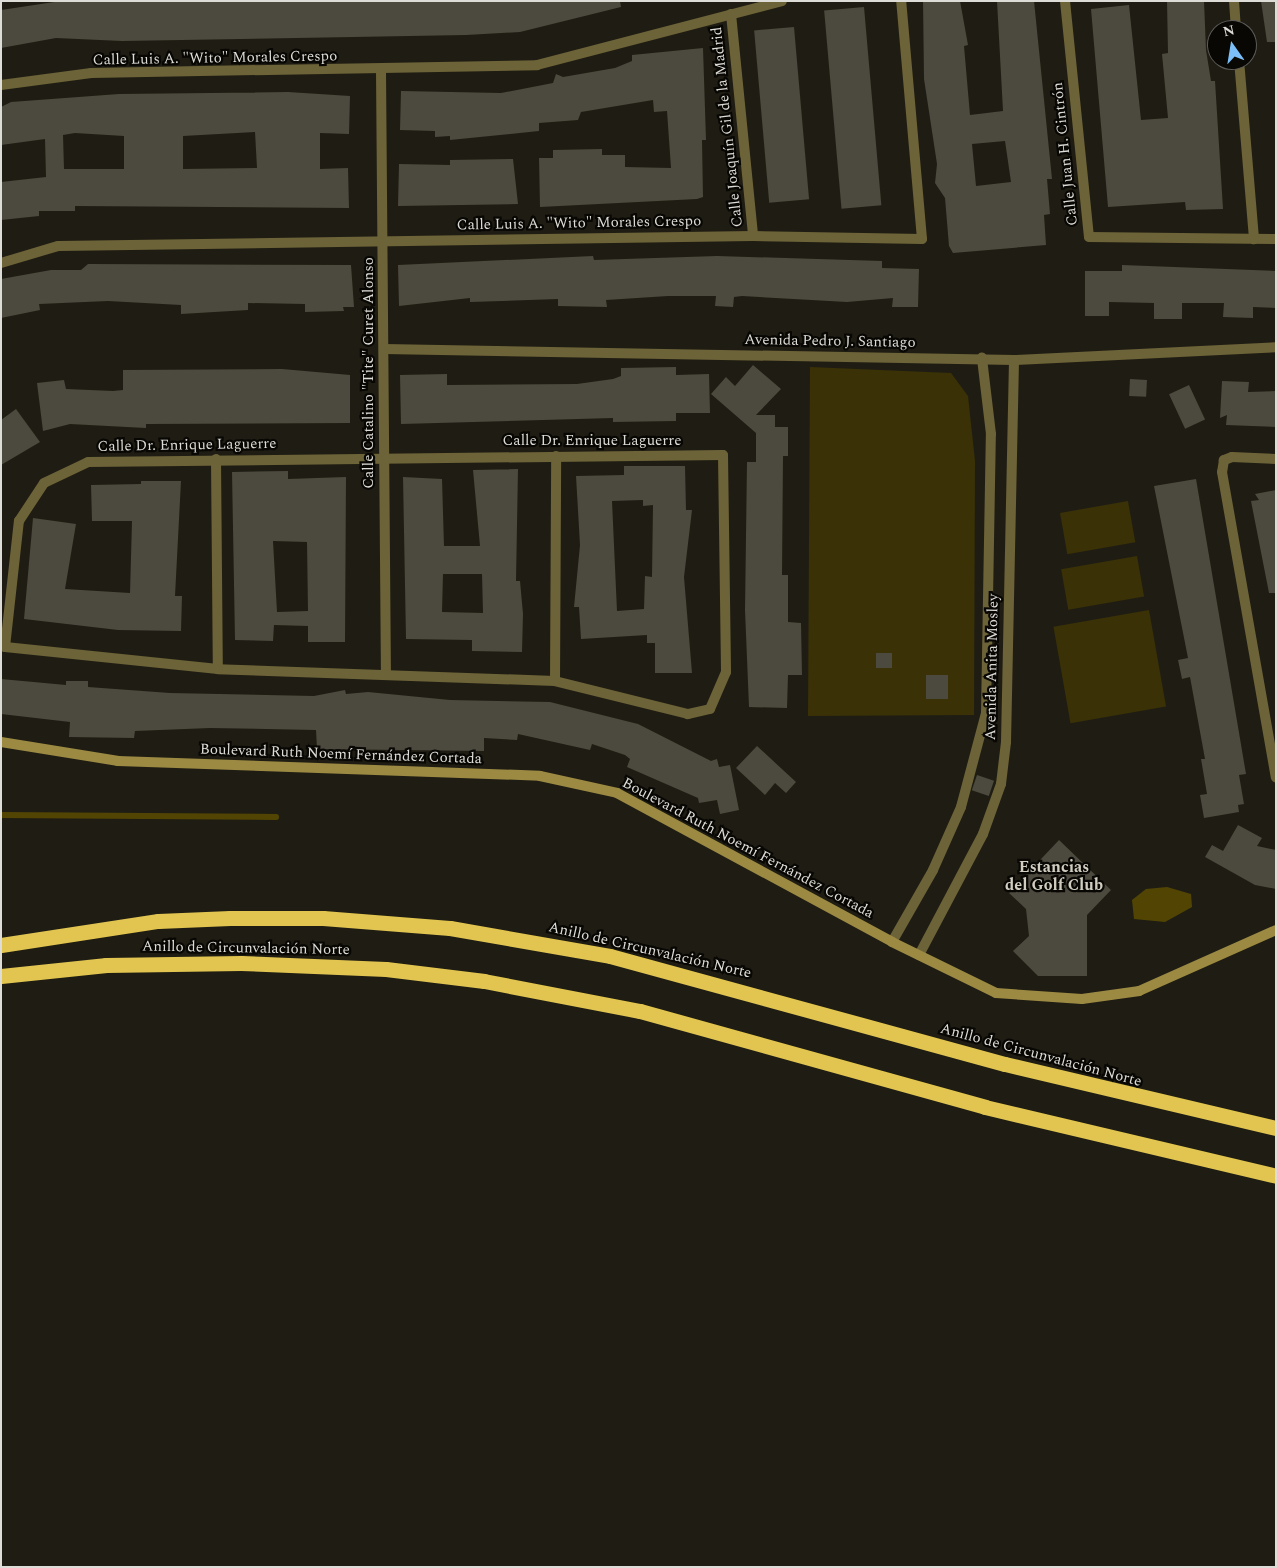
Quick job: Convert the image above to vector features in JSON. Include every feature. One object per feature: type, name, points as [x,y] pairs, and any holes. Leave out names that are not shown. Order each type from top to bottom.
[{"type":"highway","name":"Anillo de Circunvalación Norte","points":[[1,945],[158,921],[230,918],[323,918],[450,928],[610,956],[1092,1087],[1276,1128]]},
{"type":"highway","name":"Anillo de Circunvalación Norte","points":[[1,976],[106,965],[241,963],[386,969],[494,982],[640,1012],[984,1107],[1276,1176]]},
{"type":"street","name":"Calle Luis A. \"Wito\" Morales Crespo","points":[[1,85],[91,73],[381,71],[537,65],[782,1]]},
{"type":"street","name":"Calle Luis A. \"Wito\" Morales Crespo","points":[[1,263],[58,246],[753,236],[922,239],[900,1]]},
{"type":"street","name":"Calle Juan H. Cintrón","points":[[1066,1],[1088,237],[1276,239]]},
{"type":"street","points":[[1234,1],[1235,20]]},
{"type":"street","name":"Calle Joaquín Gil de la Madrid","points":[[731,14],[753,236]]},
{"type":"street","points":[[1240,70],[1254,239]]},
{"type":"street","name":"Calle Catalino \"Tite\" Curet Alonso","points":[[381,71],[386,675]]},
{"type":"street","name":"Avenida Pedro J. Santiago","points":[[384,349],[1014,360],[1276,347]]},
{"type":"street","name":"Avenida Anita Mosley","points":[[892,942],[933,870],[961,807],[986,713],[991,434],[982,358]]},
{"type":"street","name":"Avenida Anita Mosley","points":[[919,955],[983,834],[1001,784],[1006,742],[1014,360]]},
{"type":"street","name":"Calle Dr. Enrique Laguerre","points":[[723,455],[726,672],[710,709],[688,714],[555,681],[218,669],[5,647],[19,522],[44,483],[88,462],[556,456],[723,455]]},
{"type":"street","points":[[555,681],[556,456]]},
{"type":"street","points":[[1276,459],[1232,457],[1224,460],[1222,472],[1276,777]]},
{"type":"street","points":[[216,459],[218,669]]},
{"type":"street","name":"Boulevard Ruth Noemí Fernández Cortada","points":[[1,742],[118,762],[540,776],[617,793],[892,942],[996,993],[1082,1000],[1139,991],[1276,930]]},
{"type":"shaded area","points":[[810,367],[951,373],[968,396],[975,461],[974,715],[808,716]]},
{"type":"shaded area","points":[[1128,501],[1135,542],[1067,554],[1060,513]]},
{"type":"shaded area","points":[[1137,556],[1144,596],[1068,610],[1061,569]]},
{"type":"shaded area","points":[[1149,610],[1166,707],[1070,723],[1053,627]]},
{"type":"shaded area","points":[[1167,887],[1191,894],[1192,907],[1165,922],[1134,919],[1132,900],[1146,889]]},
{"type":"building","points":[[61,1],[620,1],[621,7],[520,32],[466,35],[122,41],[56,38],[1,48],[1,10]]},
{"type":"building","points":[[923,1],[960,1],[968,45],[964,46],[970,115],[1003,111],[997,1],[1034,1],[1052,179],[1047,179],[1050,214],[1044,215],[1046,245],[953,253],[949,246],[945,198],[935,183],[937,164],[924,79]],"holes":[[[1005,141],[1011,182],[976,186],[972,144]]]},
{"type":"building","points":[[1167,1],[1204,1],[1207,70],[1209,70],[1211,81],[1215,81],[1223,209],[1186,210],[1185,202],[1108,207],[1091,9],[1129,5],[1141,120],[1168,118],[1162,54],[1168,53]]},
{"type":"building","points":[[1261,1],[1276,1],[1276,42],[1267,42]]},
{"type":"building","points":[[864,7],[881,205],[841,209],[824,10]]},
{"type":"building","points":[[794,27],[809,199],[769,203],[754,30]]},
{"type":"building","points":[[703,48],[706,140],[702,140],[703,197],[697,199],[540,207],[539,158],[553,158],[553,150],[602,149],[602,155],[625,155],[625,167],[671,168],[667,111],[654,112],[653,100],[581,112],[578,120],[539,123],[539,131],[450,140],[450,136],[435,137],[435,131],[400,130],[401,91],[501,93],[553,83],[556,74],[563,77],[615,68],[632,61],[632,55]]},
{"type":"building","points":[[288,92],[350,96],[349,134],[320,133],[320,169],[348,168],[349,208],[75,206],[75,211],[39,211],[39,216],[1,220],[1,182],[46,177],[45,139],[1,145],[1,107],[11,102],[119,94]],"holes":[[[255,132],[257,168],[183,169],[183,136]],[[75,133],[124,136],[124,169],[64,169],[63,135]]]},
{"type":"building","points":[[513,159],[518,204],[398,206],[399,164],[450,165],[450,160]]},
{"type":"building","points":[[593,256],[594,260],[717,256],[882,261],[882,268],[919,269],[918,307],[892,307],[893,298],[847,302],[742,296],[734,297],[733,307],[715,306],[716,296],[668,296],[606,300],[607,307],[558,306],[558,299],[470,302],[470,298],[399,306],[398,265]]},
{"type":"building","points":[[88,264],[351,265],[354,307],[343,307],[344,311],[305,312],[305,304],[248,303],[248,310],[181,314],[181,305],[108,301],[39,304],[40,310],[1,318],[1,279],[51,270],[81,270]]},
{"type":"building","points":[[1122,265],[1276,271],[1276,308],[1253,307],[1253,318],[1223,317],[1224,303],[1182,303],[1182,319],[1154,319],[1154,303],[1109,302],[1109,316],[1085,316],[1085,271],[1122,271]]},
{"type":"building","points":[[753,365],[781,389],[756,415],[775,415],[775,427],[788,427],[788,456],[783,456],[782,575],[788,575],[788,622],[801,623],[802,675],[788,675],[787,708],[749,707],[745,610],[747,462],[756,462],[756,433],[711,394],[726,377],[735,386]]},
{"type":"building","points":[[676,367],[676,375],[709,374],[710,413],[676,413],[676,421],[613,422],[613,418],[401,424],[400,375],[447,374],[447,385],[577,384],[613,379],[621,376],[621,368]]},
{"type":"building","points":[[282,369],[350,375],[350,423],[146,424],[146,428],[70,424],[43,431],[37,383],[64,380],[66,389],[113,391],[123,390],[123,370]]},
{"type":"building","points":[[1130,379],[1147,380],[1146,397],[1129,396]]},
{"type":"building","points":[[1222,381],[1249,382],[1248,392],[1276,391],[1276,427],[1226,425],[1227,415],[1220,418]]},
{"type":"building","points":[[1189,385],[1205,419],[1185,429],[1169,394]]},
{"type":"building","points":[[16,409],[40,442],[1,465],[1,420]]},
{"type":"building","points":[[624,466],[685,466],[686,510],[692,510],[684,577],[692,673],[655,673],[655,643],[647,643],[647,635],[581,639],[579,607],[574,607],[580,545],[576,476],[624,475]],"holes":[[[643,500],[643,506],[653,505],[652,577],[645,576],[644,609],[617,611],[612,501]]]},
{"type":"building","points":[[518,469],[516,581],[520,581],[523,614],[522,652],[472,651],[472,640],[406,639],[403,477],[442,479],[444,546],[480,546],[473,470]],"holes":[[[443,574],[482,574],[483,613],[442,612]]]},
{"type":"building","points":[[288,471],[288,479],[346,477],[345,642],[308,642],[308,626],[274,625],[273,641],[235,640],[232,472]],"holes":[[[273,541],[307,542],[308,611],[277,612]]]},
{"type":"building","points":[[1196,479],[1246,774],[1239,775],[1244,804],[1238,805],[1239,812],[1204,818],[1200,795],[1207,794],[1201,759],[1205,759],[1190,677],[1182,679],[1178,660],[1188,658],[1154,486]]},
{"type":"building","points":[[141,481],[181,481],[175,596],[182,596],[181,631],[118,630],[24,619],[33,518],[76,524],[65,589],[130,593],[132,521],[92,521],[91,485],[141,484]]},
{"type":"building","points":[[1276,490],[1276,593],[1269,593],[1251,501],[1259,500],[1255,494]]},
{"type":"building","points":[[876,653],[892,653],[892,668],[876,668]]},
{"type":"building","points":[[926,675],[948,675],[948,699],[926,699]]},
{"type":"building","points":[[1,679],[66,685],[66,681],[88,681],[88,687],[170,693],[314,696],[345,690],[346,694],[368,692],[450,700],[550,702],[638,724],[711,761],[717,759],[719,767],[730,765],[739,810],[720,814],[717,800],[699,803],[698,798],[627,767],[630,759],[625,755],[592,744],[590,750],[518,734],[517,740],[484,738],[484,751],[317,749],[316,730],[210,728],[135,731],[134,738],[69,737],[70,722],[1,714]]},
{"type":"building","points":[[757,746],[796,782],[786,793],[775,783],[765,795],[736,768]]},
{"type":"building","points":[[977,775],[994,781],[989,796],[972,790]]},
{"type":"building","points":[[1238,825],[1262,838],[1257,846],[1276,850],[1276,889],[1255,885],[1205,857],[1212,845],[1223,851]]},
{"type":"building","points":[[1059,840],[1111,890],[1087,915],[1087,976],[1038,976],[1013,951],[1029,936],[1026,909],[1009,893]]},
{"type":"waterway","points":[[1,815],[276,817]]},
{"type":"district","name":"Estancias del Golf Club","points":[[1054,876]]}]
